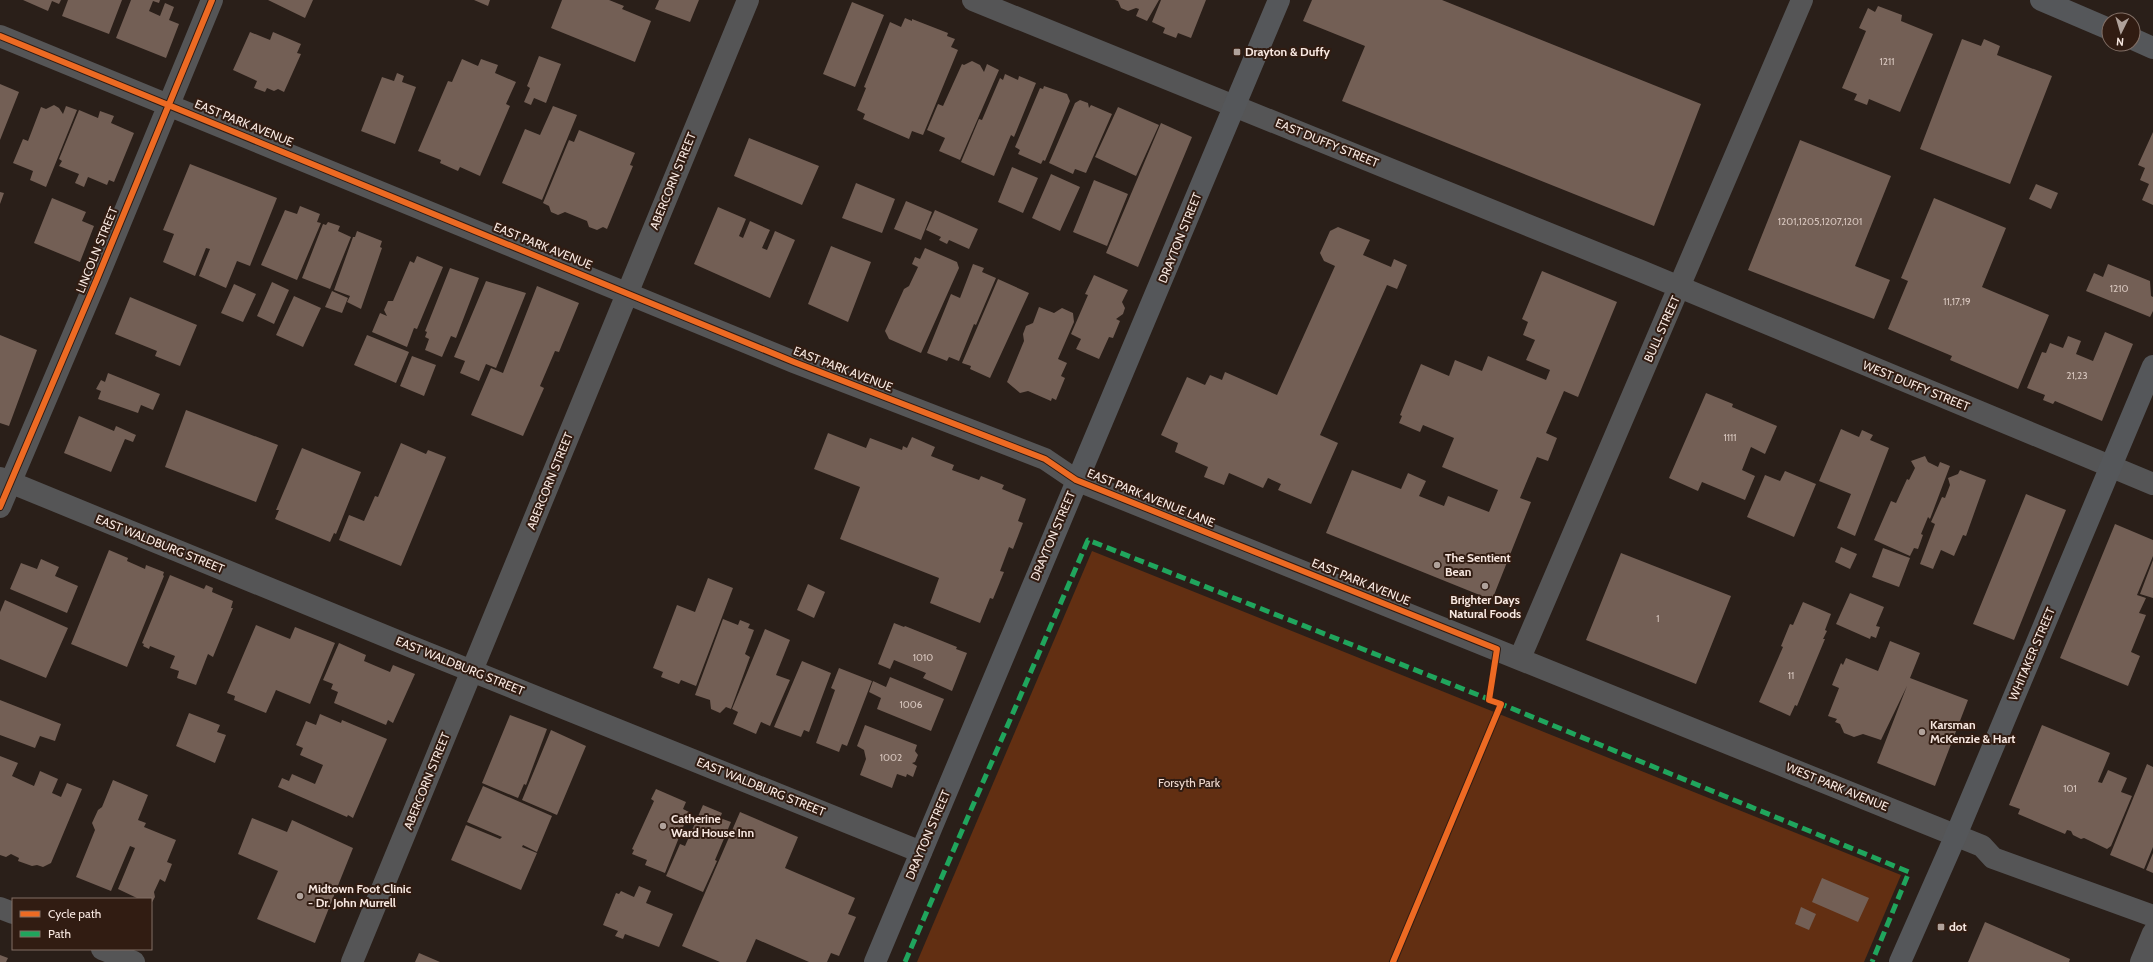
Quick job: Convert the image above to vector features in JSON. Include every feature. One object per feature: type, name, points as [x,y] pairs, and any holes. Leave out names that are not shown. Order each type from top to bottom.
[{"type":"main road","name":"DRAYTON STREET","points":[[875,962],[1076,480],[1160,287],[1279,0]]},
{"type":"main road","points":[[2041,0],[2101,26]]},
{"type":"main road","points":[[2141,43],[2153,48]]},
{"type":"main road","name":"WHITAKER STREET","points":[[1900,962],[1956,835],[2153,366]]},
{"type":"street","name":"LINCOLN STREET","points":[[0,506],[5,480],[97,279],[212,0]]},
{"type":"street","name":"ABERCORN STREET","points":[[352,962],[748,0]]},
{"type":"street","name":"EAST DUFFY STREET","points":[[973,0],[1680,289]]},
{"type":"street","name":"BULL STREET","points":[[1520,658],[1594,481],[1680,289],[1802,0]]},
{"type":"street","name":"EAST PARK AVENUE","points":[[0,36],[628,292],[794,362],[1045,459],[1076,480]]},
{"type":"street","name":"WEST DUFFY STREET","points":[[1680,289],[2153,484]]},
{"type":"street","name":"EAST WALDBURG STREET","points":[[5,480],[472,671],[921,852]]},
{"type":"street","name":"EAST PARK AVENUE LANE","points":[[1076,480],[1217,536]]},
{"type":"street","name":"EAST PARK AVENUE","points":[[1217,536],[1520,658]]},
{"type":"street","name":"WEST PARK AVENUE","points":[[1520,658],[1956,835],[1982,846],[1993,858],[2153,916]]},
{"type":"street","points":[[0,908],[12,913]]},
{"type":"street","points":[[2141,962],[2153,933]]},
{"type":"street","points":[[104,950],[134,962]]},
{"type":"green space","name":"Forsyth Park","points":[[1092,551],[1901,875],[1864,962],[917,962]]},
{"type":"building","points":[[23,0],[61,0],[59,4],[52,1],[48,11]]},
{"type":"building","points":[[68,0],[122,0],[109,34],[62,16]]},
{"type":"building","points":[[131,0],[160,0],[159,3],[153,1],[149,11],[160,16],[165,3],[174,7],[169,20],[179,24],[166,58],[116,38]]},
{"type":"building","points":[[268,0],[313,0],[305,18]]},
{"type":"building","points":[[474,0],[490,0],[488,6]]},
{"type":"building","points":[[562,0],[609,0],[624,6],[622,9],[651,21],[635,62],[551,28]]},
{"type":"building","points":[[659,0],[699,0],[690,22],[655,9]]},
{"type":"building","points":[[1115,0],[1159,0],[1147,21],[1136,16],[1139,9],[1136,8],[1128,11],[1121,8],[1118,1]]},
{"type":"building","points":[[1161,0],[1206,0],[1191,38],[1178,33],[1176,38],[1163,33],[1165,28],[1152,22]]},
{"type":"building","points":[[1312,0],[1442,0],[1701,104],[1654,226],[1342,101],[1365,46],[1303,21]]},
{"type":"building","points":[[852,2],[884,15],[855,87],[823,74]]},
{"type":"building","points":[[1878,6],[1902,15],[1901,21],[1933,34],[1900,112],[1869,99],[1867,105],[1854,100],[1857,94],[1842,88],[1866,31],[1859,28],[1868,8],[1875,12]]},
{"type":"building","points":[[905,18],[912,21],[912,19],[948,33],[947,36],[955,39],[951,47],[958,50],[923,135],[912,131],[909,139],[863,119],[865,114],[857,110],[866,88],[864,87],[890,22],[901,27]]},
{"type":"building","points":[[250,32],[270,40],[273,32],[301,44],[297,53],[301,54],[284,92],[278,89],[274,91],[267,88],[265,92],[254,88],[257,81],[233,70]]},
{"type":"building","points":[[1962,39],[1981,46],[1984,39],[2000,46],[1997,55],[2052,76],[2010,184],[1920,149]]},
{"type":"building","points":[[539,56],[561,64],[546,103],[534,98],[531,105],[524,102],[530,88],[527,86]]},
{"type":"building","points":[[462,59],[478,66],[481,59],[498,65],[495,73],[516,82],[506,104],[510,106],[480,176],[460,167],[458,171],[440,163],[441,160],[418,151],[448,81],[452,82]]},
{"type":"building","points":[[972,61],[980,65],[984,72],[987,64],[999,70],[960,160],[939,151],[945,138],[927,130],[938,104],[943,106],[962,64],[964,65]]},
{"type":"building","points":[[397,73],[404,76],[402,82],[416,87],[395,144],[361,131],[382,77],[394,81]]},
{"type":"building","points":[[1005,74],[1018,80],[1019,76],[1036,83],[1014,137],[1011,135],[994,176],[961,162],[979,119],[982,120],[1000,78],[1003,80]]},
{"type":"building","points":[[0,84],[19,92],[0,140]]},
{"type":"building","points":[[1044,86],[1067,94],[1070,101],[1045,161],[1043,160],[1041,164],[1018,154],[1020,150],[1015,147],[1040,88],[1043,89]]},
{"type":"building","points":[[1080,100],[1088,103],[1089,108],[1091,105],[1112,114],[1086,173],[1075,169],[1073,174],[1049,163],[1075,103]]},
{"type":"building","points":[[54,105],[59,108],[63,114],[66,106],[77,110],[46,187],[30,180],[33,171],[13,163],[23,139],[28,141],[41,107],[46,109]]},
{"type":"building","points":[[553,106],[577,115],[542,200],[502,183],[525,129],[540,135]]},
{"type":"building","points":[[1118,107],[1159,125],[1136,176],[1095,157]]},
{"type":"building","points":[[79,110],[98,118],[100,111],[114,116],[111,123],[134,133],[114,182],[109,180],[107,185],[88,177],[84,187],[75,183],[79,174],[59,166],[62,161],[59,159]]},
{"type":"building","points":[[1161,123],[1192,137],[1138,267],[1106,253]]},
{"type":"building","points":[[579,130],[635,153],[630,165],[633,166],[607,229],[603,227],[597,230],[589,227],[587,221],[565,212],[558,215],[551,212],[549,206],[543,203],[569,140],[574,142]]},
{"type":"building","points":[[2153,132],[2153,205],[2142,200],[2149,184],[2140,180],[2145,168],[2138,165]]},
{"type":"building","points":[[749,138],[819,166],[802,205],[734,176]]},
{"type":"building","points":[[1800,140],[1891,176],[1855,266],[1890,280],[1874,319],[1748,270]]},
{"type":"building","points":[[190,164],[277,198],[250,266],[237,261],[226,288],[199,276],[210,249],[206,248],[195,276],[163,262],[174,234],[163,230]]},
{"type":"building","points":[[1012,167],[1038,178],[1023,213],[998,202]]},
{"type":"building","points":[[1051,174],[1080,187],[1060,231],[1032,218]]},
{"type":"building","points":[[1094,180],[1128,194],[1107,246],[1073,232]]},
{"type":"building","points":[[856,183],[895,199],[882,233],[842,218]]},
{"type":"building","points":[[2036,184],[2058,193],[2051,209],[2029,199]]},
{"type":"building","points":[[0,192],[4,193],[0,204]]},
{"type":"building","points":[[52,198],[86,212],[82,221],[94,226],[80,262],[34,243]]},
{"type":"building","points":[[1934,198],[2006,228],[1982,287],[2049,315],[2018,389],[1950,360],[1952,356],[1888,329],[1908,281],[1901,278]]},
{"type":"building","points":[[906,201],[932,212],[921,240],[894,229]]},
{"type":"building","points":[[300,206],[320,214],[317,222],[321,223],[297,280],[261,265],[285,210],[297,214]]},
{"type":"building","points":[[718,207],[746,219],[739,236],[743,238],[750,221],[770,230],[762,248],[767,250],[775,231],[795,240],[770,298],[694,264]]},
{"type":"building","points":[[935,210],[978,229],[969,249],[949,240],[947,244],[939,240],[941,237],[926,230]]},
{"type":"building","points":[[328,222],[340,226],[338,231],[351,237],[330,289],[302,278],[323,224],[326,225]]},
{"type":"building","points":[[1338,227],[1370,240],[1363,255],[1391,267],[1394,259],[1407,265],[1397,289],[1387,285],[1320,435],[1338,443],[1311,504],[1278,490],[1281,484],[1268,478],[1263,488],[1229,473],[1224,485],[1204,477],[1208,467],[1175,452],[1178,443],[1161,435],[1187,377],[1205,385],[1210,375],[1222,380],[1225,372],[1277,395],[1335,266],[1324,261],[1320,253],[1330,231]]},
{"type":"building","points":[[357,231],[382,241],[380,247],[382,248],[361,309],[347,302],[350,296],[334,290],[353,237],[355,237]]},
{"type":"building","points":[[831,246],[871,262],[848,322],[808,304]]},
{"type":"building","points":[[925,248],[957,262],[959,268],[921,353],[889,339],[885,331],[904,289],[909,286],[918,267],[912,264],[915,257],[920,259]]},
{"type":"building","points":[[417,256],[443,267],[417,329],[414,328],[407,347],[372,332],[380,313],[387,316],[384,310],[388,301],[393,301],[410,261],[414,263]]},
{"type":"building","points":[[973,264],[984,268],[982,272],[996,278],[976,325],[974,324],[959,361],[949,357],[947,361],[927,353],[951,294],[960,298]]},
{"type":"building","points":[[2108,264],[2150,281],[2151,296],[2153,297],[2153,311],[2150,317],[2086,291],[2094,273],[2103,277]]},
{"type":"building","points":[[450,268],[479,278],[456,338],[451,336],[442,357],[425,350],[429,339],[425,337],[427,332],[425,331]]},
{"type":"building","points":[[1542,271],[1617,302],[1578,397],[1564,391],[1546,433],[1557,438],[1548,461],[1537,457],[1520,498],[1531,502],[1492,600],[1326,533],[1352,470],[1401,489],[1408,473],[1426,481],[1419,496],[1444,506],[1448,496],[1489,512],[1498,490],[1442,467],[1454,438],[1423,425],[1420,432],[1399,423],[1402,416],[1400,415],[1421,364],[1449,376],[1455,360],[1482,371],[1488,356],[1546,380],[1550,370],[1526,360],[1535,340],[1523,335],[1528,322],[1522,319]]},
{"type":"building","points":[[1094,275],[1128,290],[1122,302],[1125,308],[1123,314],[1116,319],[1120,321],[1113,338],[1109,337],[1099,359],[1076,349],[1081,339],[1071,334],[1088,295],[1085,294]]},
{"type":"building","points":[[998,279],[1029,293],[990,378],[970,369],[971,366],[962,363]]},
{"type":"building","points":[[486,281],[526,293],[496,368],[486,364],[479,381],[460,373],[465,361],[454,357]]},
{"type":"building","points":[[272,282],[289,290],[274,324],[257,316]]},
{"type":"building","points":[[234,284],[256,294],[243,322],[221,313]]},
{"type":"building","points":[[537,286],[579,303],[559,352],[555,351],[540,386],[544,388],[523,436],[471,415],[491,368],[503,373]]},
{"type":"building","points":[[332,291],[348,298],[342,313],[325,307]]},
{"type":"building","points":[[294,296],[321,308],[303,347],[276,335]]},
{"type":"building","points":[[130,297],[197,325],[180,366],[155,356],[157,351],[115,334]]},
{"type":"building","points":[[1039,307],[1054,313],[1062,308],[1073,313],[1074,322],[1058,359],[1067,363],[1061,376],[1065,378],[1056,400],[1052,398],[1051,401],[1028,391],[1020,393],[1007,382],[1024,341],[1023,334],[1026,326],[1033,323]]},
{"type":"building","points":[[2105,332],[2133,344],[2102,421],[2055,401],[2053,404],[2043,400],[2045,395],[2027,388],[2042,352],[2046,353],[2050,343],[2063,348],[2068,336],[2081,341],[2076,354],[2093,361]]},
{"type":"building","points":[[0,335],[37,350],[9,426],[0,423]]},
{"type":"building","points":[[367,335],[409,352],[396,383],[354,365]]},
{"type":"building","points":[[412,356],[436,365],[424,396],[400,386]]},
{"type":"building","points":[[108,373],[160,394],[153,410],[141,405],[138,413],[98,399],[101,391],[96,389],[101,380],[105,382]]},
{"type":"building","points":[[1706,393],[1733,404],[1732,407],[1777,426],[1765,454],[1751,447],[1742,470],[1755,476],[1745,500],[1702,482],[1698,491],[1669,478]]},
{"type":"building","points":[[186,410],[278,445],[256,502],[165,467]]},
{"type":"building","points":[[79,416],[114,431],[116,426],[136,435],[133,442],[125,439],[111,472],[64,453]]},
{"type":"building","points":[[1841,429],[1859,437],[1862,430],[1873,435],[1870,440],[1889,448],[1855,536],[1837,528],[1851,494],[1819,481]]},
{"type":"building","points":[[828,433],[866,448],[870,438],[902,450],[903,446],[907,448],[912,437],[935,447],[931,456],[954,465],[952,470],[979,480],[981,476],[1004,485],[1002,489],[1026,499],[1018,521],[1023,523],[1013,549],[1009,547],[1000,571],[1004,572],[993,599],[990,598],[980,623],[930,603],[939,578],[840,539],[860,487],[814,469]]},
{"type":"building","points":[[401,443],[426,454],[428,450],[446,457],[401,566],[339,540],[349,515],[364,521],[375,496],[378,497]]},
{"type":"building","points":[[302,448],[361,472],[336,534],[334,533],[330,542],[275,519],[279,510],[276,510]]},
{"type":"building","points":[[1925,456],[1928,462],[1938,467],[1940,462],[1950,466],[1930,519],[1928,517],[1921,534],[1923,535],[1918,549],[1914,548],[1910,556],[1874,540],[1891,501],[1896,503],[1907,479],[1909,480],[1915,468],[1911,461]]},
{"type":"building","points":[[1960,470],[1986,480],[1966,536],[1963,535],[1954,556],[1941,550],[1933,569],[1920,564],[1935,524],[1931,522],[1942,497],[1945,498],[1950,485],[1948,478],[1958,474]]},
{"type":"building","points":[[1785,471],[1816,484],[1794,537],[1747,517],[1765,475],[1780,481]]},
{"type":"building","points":[[2026,494],[2066,510],[2014,640],[1973,624]]},
{"type":"building","points":[[2115,524],[2153,540],[2153,556],[2137,595],[2146,598],[2139,613],[2146,615],[2131,652],[2140,656],[2128,686],[2060,658]]},
{"type":"building","points":[[1841,547],[1857,554],[1850,569],[1835,562]]},
{"type":"building","points":[[1883,548],[1910,558],[1899,587],[1872,577]]},
{"type":"building","points":[[109,550],[128,558],[127,561],[145,569],[146,565],[164,572],[164,576],[127,667],[71,644]]},
{"type":"building","points":[[1621,553],[1731,596],[1696,684],[1586,640]]},
{"type":"building","points":[[41,559],[59,567],[55,576],[78,586],[67,613],[10,589],[21,563],[37,569]]},
{"type":"building","points":[[2153,560],[2153,598],[2140,594]]},
{"type":"building","points":[[170,575],[204,589],[206,585],[213,588],[212,592],[233,601],[231,608],[233,608],[213,657],[208,654],[196,685],[177,678],[179,671],[170,668],[175,656],[150,646],[149,649],[143,646],[144,644],[142,643]]},
{"type":"building","points":[[708,578],[733,588],[696,686],[681,680],[679,684],[661,677],[663,672],[653,668],[677,605],[695,612]]},
{"type":"building","points":[[808,584],[825,592],[814,618],[797,610]]},
{"type":"building","points":[[1850,593],[1884,607],[1876,626],[1880,627],[1876,638],[1871,636],[1870,639],[1836,624]]},
{"type":"building","points":[[5,600],[68,628],[46,678],[0,659],[0,612]]},
{"type":"building","points":[[1803,602],[1831,614],[1825,630],[1827,631],[1823,639],[1825,639],[1797,706],[1795,705],[1790,716],[1759,702],[1783,647],[1781,646],[1790,624],[1793,625]]},
{"type":"building","points":[[723,619],[738,625],[740,620],[750,624],[748,628],[754,630],[745,654],[750,657],[731,709],[726,707],[720,713],[711,709],[710,700],[695,695]]},
{"type":"building","points":[[894,623],[957,647],[956,649],[967,653],[952,691],[923,678],[926,673],[894,660],[890,669],[878,664]]},
{"type":"building","points":[[256,625],[290,639],[295,627],[335,643],[310,704],[276,690],[266,713],[234,700],[235,696],[227,693]]},
{"type":"building","points":[[765,629],[790,640],[776,675],[790,680],[770,726],[761,722],[756,734],[733,724],[738,712],[732,709]]},
{"type":"building","points":[[1890,641],[1920,653],[1910,678],[1968,700],[1935,786],[1877,763],[1907,686],[1881,740],[1863,734],[1854,737],[1844,733],[1840,724],[1835,722],[1837,719],[1828,716],[1839,688],[1832,685],[1841,663],[1843,665],[1846,658],[1878,671]]},
{"type":"building","points":[[339,643],[366,655],[364,661],[390,672],[393,665],[415,674],[393,723],[388,720],[386,725],[334,703],[338,692],[331,689],[333,684],[323,680]]},
{"type":"building","points":[[802,661],[831,673],[809,732],[804,730],[801,737],[774,727]]},
{"type":"building","points":[[839,668],[872,681],[847,746],[842,744],[839,752],[816,743],[835,690],[831,688]]},
{"type":"building","points":[[890,677],[944,699],[931,731],[877,709],[881,698],[869,692],[873,681],[886,687]]},
{"type":"building","points":[[0,700],[61,724],[55,741],[40,736],[35,748],[0,735]]},
{"type":"building","points":[[189,713],[220,725],[217,732],[226,735],[215,763],[176,746]]},
{"type":"building","points":[[320,714],[341,723],[342,720],[387,739],[353,818],[348,815],[347,817],[278,787],[282,778],[289,781],[292,774],[315,784],[323,765],[300,755],[303,748],[296,745],[306,721],[316,725]]},
{"type":"building","points":[[510,715],[547,729],[526,785],[524,784],[518,798],[482,783]]},
{"type":"building","points":[[865,725],[917,745],[915,751],[918,755],[915,762],[912,763],[917,766],[913,777],[907,774],[906,777],[897,774],[892,788],[860,775],[866,759],[864,750],[857,746]]},
{"type":"building","points":[[2042,725],[2110,753],[2098,782],[2102,783],[2108,770],[2127,778],[2121,792],[2132,796],[2111,846],[2107,849],[2084,838],[2081,839],[2073,835],[2071,831],[2067,830],[2065,834],[2018,814],[2020,809],[2009,805]]},
{"type":"building","points":[[551,730],[586,746],[557,815],[522,800]]},
{"type":"building","points":[[0,756],[18,763],[12,776],[34,786],[40,771],[58,779],[52,793],[61,797],[67,783],[82,789],[51,863],[43,867],[37,865],[32,866],[18,861],[19,858],[11,854],[6,857],[0,855]]},
{"type":"building","points":[[2147,764],[2153,767],[2153,847],[2144,869],[2110,855]]},
{"type":"building","points":[[113,780],[148,795],[138,820],[146,823],[144,827],[176,840],[167,862],[172,864],[165,882],[160,879],[154,892],[155,897],[152,902],[152,898],[137,898],[118,889],[135,848],[130,846],[111,891],[76,877],[95,830],[92,823],[98,810],[102,807]]},
{"type":"building","points":[[483,786],[552,816],[537,852],[523,845],[522,847],[537,853],[521,890],[451,860],[466,825],[500,839],[502,837],[467,822]]},
{"type":"building","name":"Catherine Ward House Inn","points":[[656,789],[686,802],[683,809],[689,812],[665,873],[645,865],[647,860],[632,854],[634,850],[632,849],[654,801],[651,799]]},
{"type":"building","points":[[703,805],[722,813],[720,818],[731,822],[715,860],[717,861],[703,892],[666,876],[680,844],[685,846]]},
{"type":"building","points":[[740,812],[798,837],[785,868],[855,898],[848,914],[856,917],[839,956],[831,953],[827,962],[809,962],[756,939],[746,962],[720,962],[682,946]]},
{"type":"building","name":"Midtown Foot Clinic - Dr. John Murrell","points":[[252,818],[287,832],[292,820],[353,848],[315,943],[257,919],[278,871],[238,854]]},
{"type":"building","points":[[2153,853],[2153,873],[2146,870]]},
{"type":"building","points":[[1822,878],[1869,898],[1858,922],[1812,902]]},
{"type":"building","points":[[639,886],[651,891],[646,903],[673,914],[659,947],[625,934],[623,939],[615,936],[618,931],[603,925],[616,893],[619,894],[621,891],[634,897]]},
{"type":"building","points":[[1801,907],[1816,914],[1809,930],[1795,924]]},
{"type":"building","points":[[1985,922],[2070,959],[2069,962],[1968,962]]},
{"type":"building","points":[[419,953],[440,962],[415,962]]},
{"type":"building","points":[[0,955],[8,958],[6,962],[0,962]]},
{"type":"marked path","points":[[905,962],[1088,540],[1501,704],[1909,872],[1872,962]]},
{"type":"cycle path","points":[[0,507],[97,279],[212,0]]},
{"type":"cycle path","points":[[0,36],[794,362],[1045,459],[1076,480],[1497,649],[1489,700],[1501,704],[1393,962]]},
{"type":"place","name":"Drayton & Duffy","points":[[1237,52]]},
{"type":"place","name":"The Sentient Bean","points":[[1437,565]]},
{"type":"place","name":"Brighter Days Natural Foods","points":[[1485,586]]},
{"type":"place","name":"Karsman McKenzie & Hart","points":[[1922,732]]},
{"type":"place","name":"Catherine Ward House Inn","points":[[663,826]]},
{"type":"place","name":"Midtown Foot Clinic - Dr. John Murrell","points":[[300,896]]},
{"type":"place","name":"dot","points":[[1941,927]]}]
